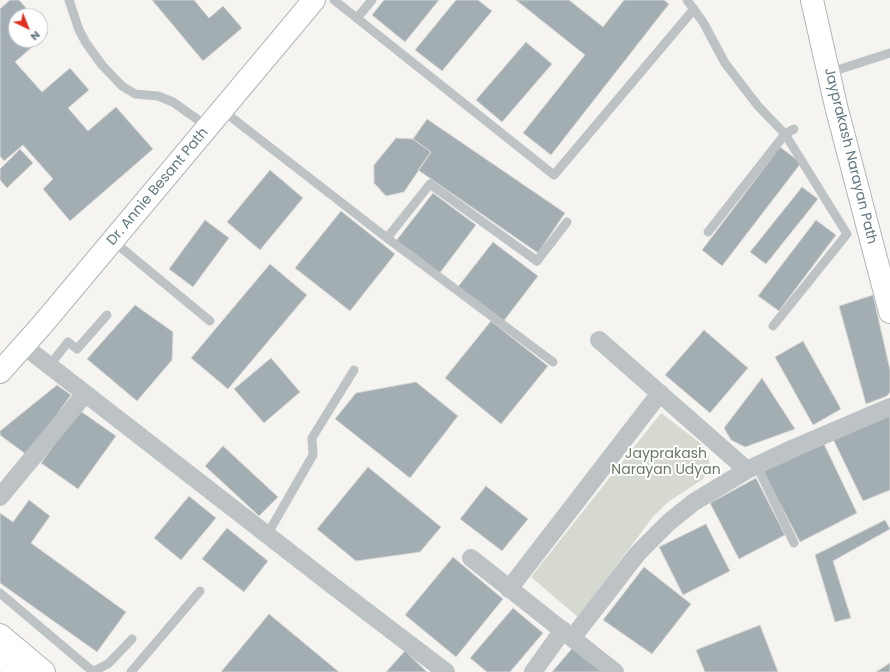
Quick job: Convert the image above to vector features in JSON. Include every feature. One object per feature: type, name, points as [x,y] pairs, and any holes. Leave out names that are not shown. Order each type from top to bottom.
[{"type":"main road","name":"Dr. Annie Besant Path","points":[[0,372],[113,241],[314,0]]},
{"type":"main road","name":"Jayprakash Narayan Path","points":[[812,0],[838,114],[890,312]]},
{"type":"main road","points":[[0,635],[44,672]]},
{"type":"main road","points":[[0,657],[18,672]]},
{"type":"street","points":[[599,340],[660,393],[752,468]]},
{"type":"street","points":[[24,346],[446,672]]},
{"type":"street","points":[[508,589],[660,393]]},
{"type":"street","points":[[0,496],[85,394]]},
{"type":"street","points":[[533,672],[638,553],[669,522],[694,502],[752,468],[890,406]]},
{"type":"street","points":[[471,558],[508,589],[568,634],[615,672]]},
{"type":"lane","points":[[69,0],[79,30],[86,43],[102,65],[122,86],[135,94],[158,96],[173,102],[208,127]]},
{"type":"lane","points":[[334,0],[554,175],[694,9]]},
{"type":"lane","points":[[357,18],[372,0]]},
{"type":"lane","points":[[687,0],[703,22],[725,63],[758,106],[785,134],[847,234],[773,326]]},
{"type":"lane","points":[[828,73],[890,53]]},
{"type":"lane","points":[[222,110],[387,238],[552,362]]},
{"type":"lane","points":[[708,232],[785,134],[794,129]]},
{"type":"lane","points":[[387,238],[430,184],[537,262],[568,222]]},
{"type":"lane","points":[[113,241],[210,321]]},
{"type":"lane","points":[[49,366],[68,342],[77,349],[106,315]]},
{"type":"lane","points":[[267,535],[313,454],[312,438],[354,370]]},
{"type":"lane","points":[[752,468],[794,543]]},
{"type":"lane","points":[[131,672],[200,591]]},
{"type":"lane","points":[[0,593],[90,671],[96,670],[108,664],[132,639]]},
{"type":"green space","name":"Jayprakash Narayan Udyan","points":[[661,413],[700,443],[708,453],[710,467],[703,479],[668,502],[652,518],[578,617],[531,577]]},
{"type":"building","points":[[10,0],[19,0],[26,8],[8,8],[8,48],[31,48],[15,62],[42,92],[70,68],[89,90],[68,108],[88,131],[116,107],[153,149],[70,221],[43,189],[53,179],[23,145],[4,161],[0,156],[0,9]]},
{"type":"building","points":[[152,0],[194,0],[209,18],[223,6],[242,28],[203,61]]},
{"type":"building","points":[[384,0],[439,0],[405,42],[372,15]]},
{"type":"building","points":[[456,0],[478,0],[492,11],[442,71],[415,50]]},
{"type":"building","points":[[516,0],[569,0],[603,27],[624,0],[664,0],[669,4],[551,155],[523,133],[585,55]]},
{"type":"building","points":[[526,42],[552,64],[502,122],[476,100]]},
{"type":"building","points":[[427,119],[565,213],[538,253],[418,170],[431,152],[413,139]]},
{"type":"building","points":[[396,138],[413,139],[431,152],[404,192],[386,196],[374,183],[374,165]]},
{"type":"building","points":[[780,147],[801,163],[722,266],[702,250]]},
{"type":"building","points":[[20,149],[33,163],[7,188],[0,180],[0,169]]},
{"type":"building","points":[[270,170],[303,198],[260,250],[227,222]]},
{"type":"building","points":[[802,187],[818,199],[766,264],[750,252]]},
{"type":"building","points":[[433,193],[476,225],[439,274],[396,241]]},
{"type":"building","points":[[341,211],[395,254],[350,311],[295,268]]},
{"type":"building","points":[[205,220],[229,238],[193,287],[169,269]]},
{"type":"building","points":[[816,220],[836,235],[779,311],[758,296]]},
{"type":"building","points":[[493,242],[538,276],[503,322],[457,288]]},
{"type":"building","points":[[270,264],[307,295],[228,389],[191,358]]},
{"type":"building","points":[[873,295],[890,370],[890,392],[887,396],[866,404],[839,306]]},
{"type":"building","points":[[135,305],[173,332],[172,360],[137,401],[87,359]]},
{"type":"building","points":[[491,321],[548,366],[501,424],[445,378]]},
{"type":"building","points":[[704,330],[748,368],[710,413],[665,375]]},
{"type":"building","points":[[803,341],[841,409],[813,425],[775,357]]},
{"type":"building","points":[[271,358],[300,392],[264,423],[234,389]]},
{"type":"building","points":[[762,378],[795,429],[745,447],[731,440],[724,428]]},
{"type":"building","points":[[416,382],[458,416],[410,478],[335,419],[356,393]]},
{"type":"building","points":[[57,385],[71,395],[27,455],[0,435],[0,431]]},
{"type":"building","points":[[79,410],[116,436],[78,489],[41,463]]},
{"type":"building","points":[[890,414],[890,490],[863,501],[833,439]]},
{"type":"building","points":[[824,444],[857,513],[800,542],[763,471]]},
{"type":"building","points":[[223,446],[278,497],[259,516],[205,466]]},
{"type":"building","points":[[368,467],[441,527],[420,552],[356,561],[317,529]]},
{"type":"building","points":[[756,478],[785,535],[739,559],[710,503]]},
{"type":"building","points":[[486,486],[528,519],[502,551],[460,519]]},
{"type":"building","points":[[189,496],[216,518],[181,560],[154,538]]},
{"type":"building","points":[[29,500],[50,516],[31,543],[126,612],[97,652],[0,583],[0,513],[13,522]]},
{"type":"building","points":[[885,520],[890,529],[833,561],[851,618],[835,622],[815,555]]},
{"type":"building","points":[[706,524],[730,571],[683,595],[659,547]]},
{"type":"building","points":[[227,528],[268,561],[244,592],[202,559]]},
{"type":"building","points":[[453,557],[503,599],[456,657],[405,615]]},
{"type":"building","points":[[644,567],[691,604],[652,654],[603,620]]},
{"type":"building","points":[[513,608],[543,633],[510,672],[487,672],[470,658]]},
{"type":"building","points":[[269,614],[339,672],[221,672]]},
{"type":"building","points":[[760,625],[778,672],[705,672],[696,650]]},
{"type":"building","points":[[575,645],[608,672],[552,672]]},
{"type":"building","points":[[405,651],[427,672],[386,672]]},
{"type":"building","points":[[890,663],[890,672],[876,672]]}]
